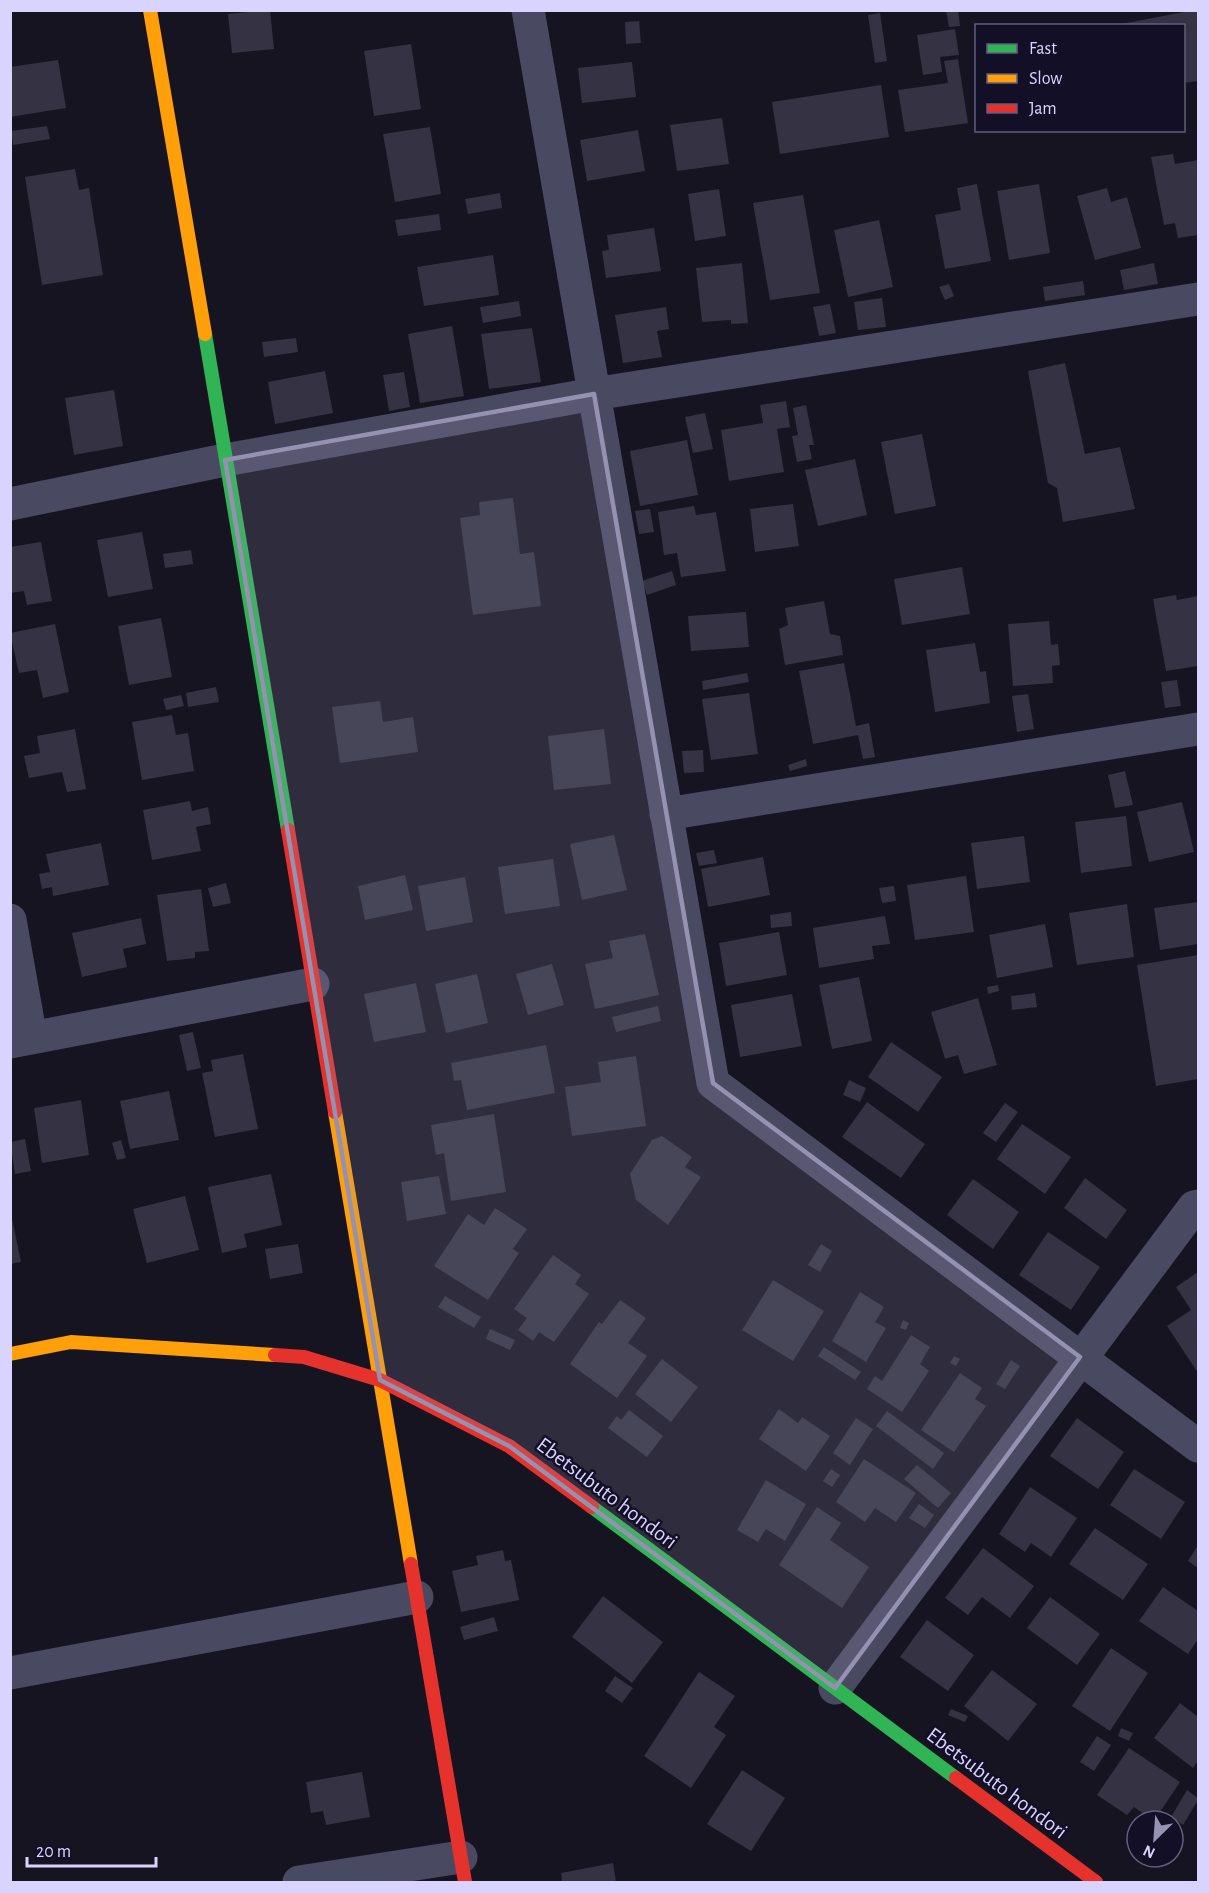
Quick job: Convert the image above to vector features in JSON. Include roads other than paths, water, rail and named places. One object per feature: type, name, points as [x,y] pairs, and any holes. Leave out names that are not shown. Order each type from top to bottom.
[{"type":"street","points":[[150,10],[463,1870],[299,1882]]},
{"type":"street","points":[[528,10],[713,1083],[1198,1446]]},
{"type":"street","points":[[10,504],[225,460],[594,394],[1198,299]]},
{"type":"street","points":[[666,814],[1198,729]]},
{"type":"street","points":[[10,920],[20,1040],[314,984]]},
{"type":"street","points":[[835,1688],[1080,1358],[1194,1207],[1198,1206]]},
{"type":"street","name":"Ebetsubuto hondori","points":[[10,1354],[71,1342],[304,1357],[380,1380],[509,1446],[1096,1882]]},
{"type":"street","points":[[10,1673],[417,1597]]}]
